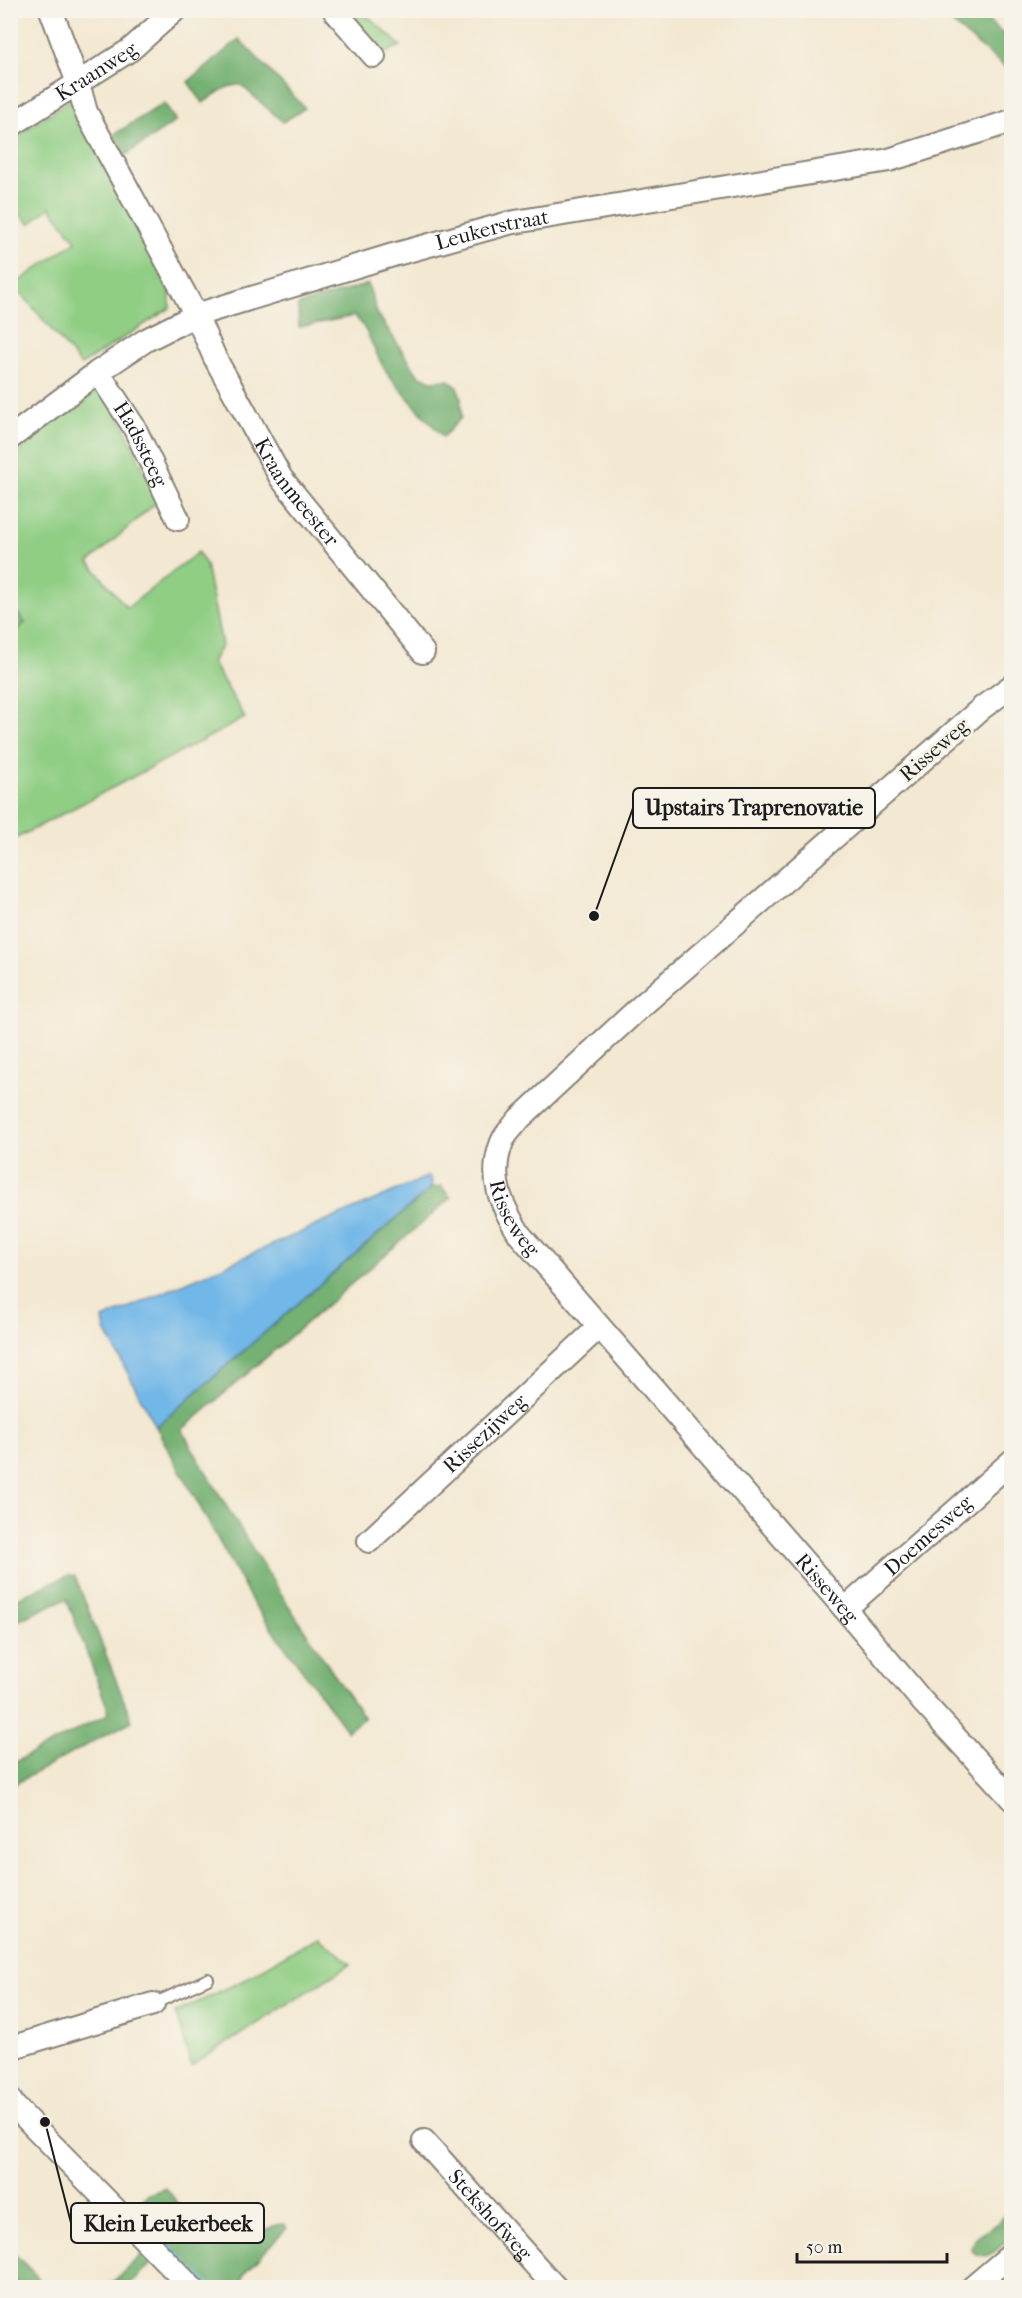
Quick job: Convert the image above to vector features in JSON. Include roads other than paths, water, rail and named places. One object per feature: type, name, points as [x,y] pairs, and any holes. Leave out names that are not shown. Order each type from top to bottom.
[{"type":"street","name":"Kraanmeester","points":[[51,10],[78,83],[86,112],[196,315],[215,358],[281,478],[423,652]]},
{"type":"street","name":"Kraanweg","points":[[10,126],[130,50],[175,10]]},
{"type":"street","points":[[333,10],[374,56]]},
{"type":"street","name":"Leukerstraat","points":[[10,438],[98,372],[146,340],[196,315],[393,255],[509,223],[889,160],[1011,121]]},
{"type":"street","name":"Hadssteeg","points":[[98,372],[134,427],[178,519]]},
{"type":"street","name":"Risseweg","points":[[1011,686],[983,707],[638,1009],[519,1119],[502,1140],[495,1173],[503,1208],[520,1235],[922,1701],[1011,1799]]},
{"type":"street","name":"Rissezijweg","points":[[369,1541],[599,1327]]},
{"type":"street","name":"Doemesweg","points":[[845,1609],[1011,1461]]},
{"type":"street","points":[[10,2048],[153,2004]]},
{"type":"street","points":[[10,2100],[192,2288]]},
{"type":"street","name":"Stekshofweg","points":[[424,2142],[556,2288]]},
{"type":"street","points":[[972,2288],[1011,2254]]},
{"type":"lane","points":[[153,2004],[208,1979]]},
{"type":"water","points":[[429,1176],[432,1181],[431,1188],[156,1427],[105,1330],[103,1319]]},
{"type":"waterway","points":[[10,2075],[36,2113]]},
{"type":"waterway","points":[[89,2167],[209,2288]]},
{"type":"place","name":"Upstairs Traprenovatie","points":[[594,916]]},
{"type":"place","name":"Klein Leukerbeek","points":[[45,2122]]}]
